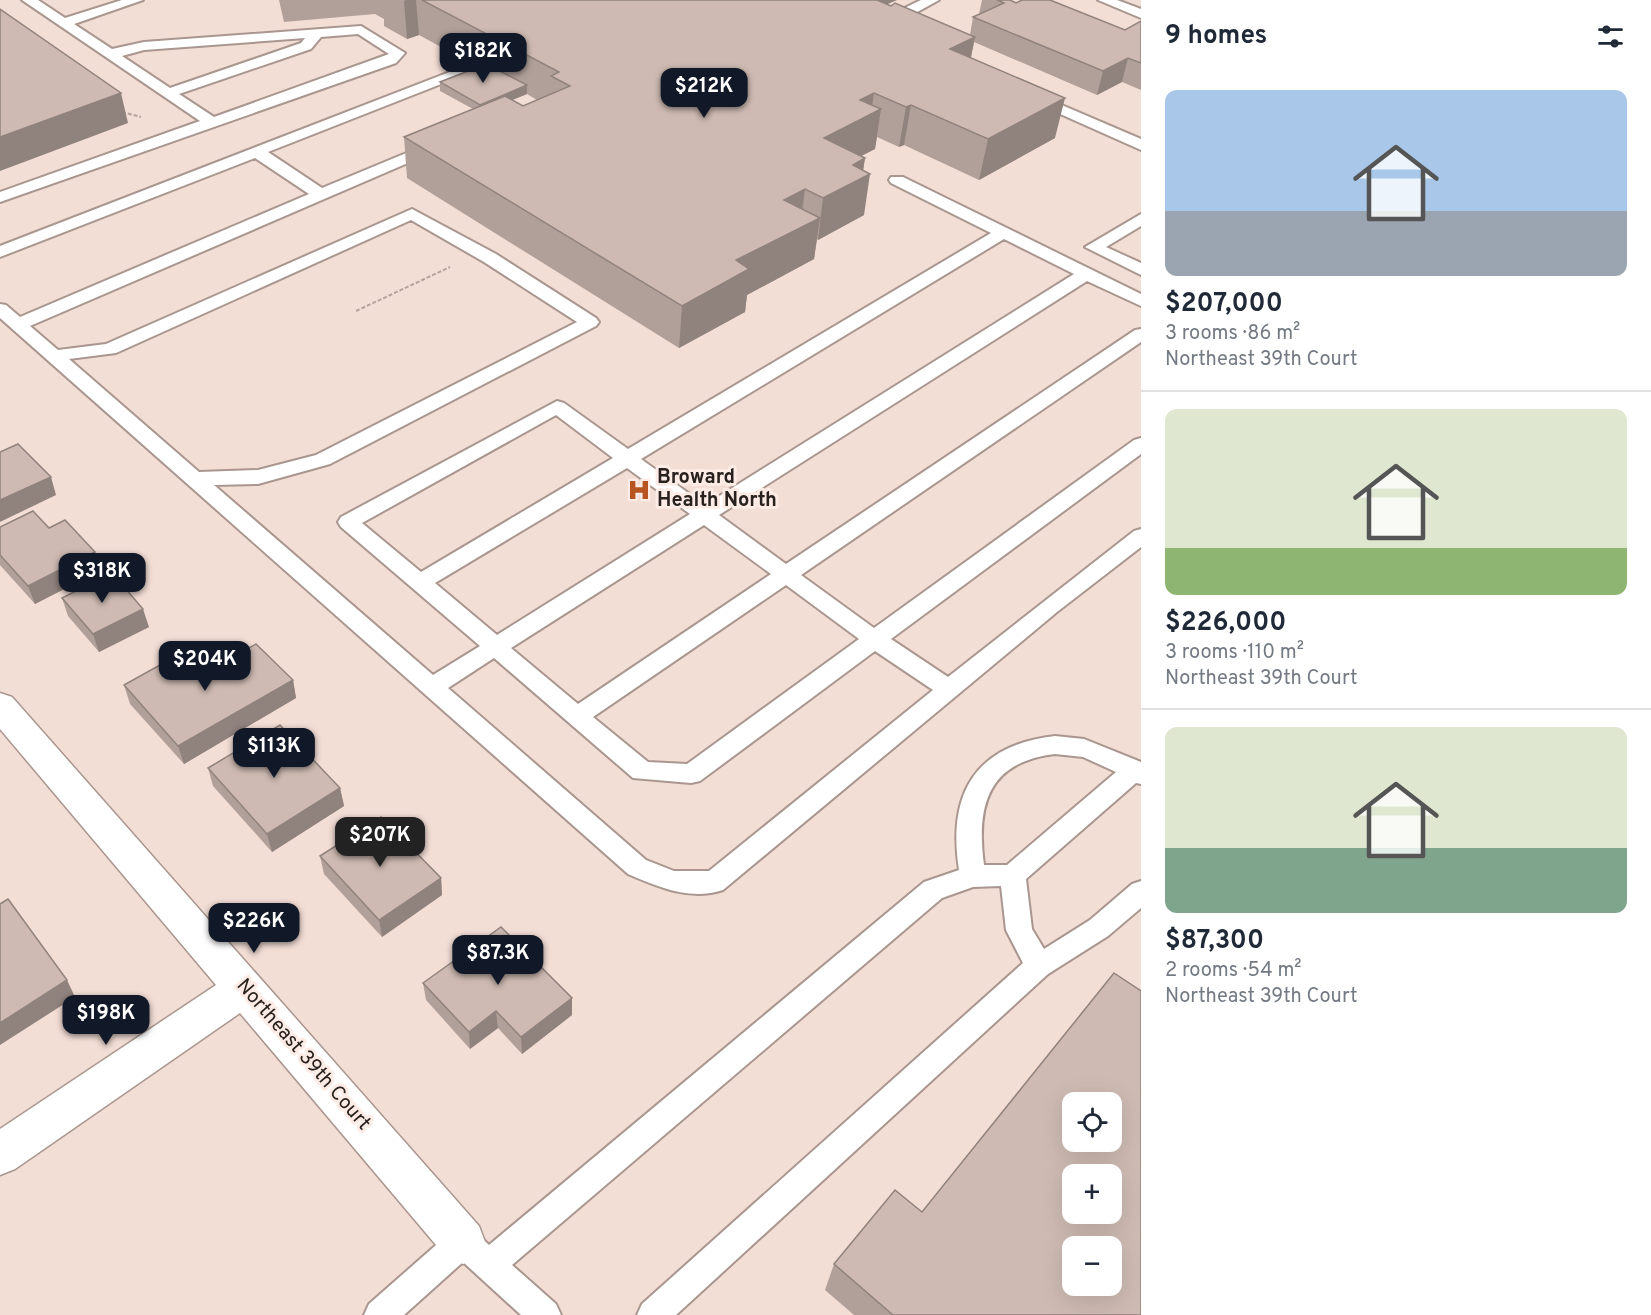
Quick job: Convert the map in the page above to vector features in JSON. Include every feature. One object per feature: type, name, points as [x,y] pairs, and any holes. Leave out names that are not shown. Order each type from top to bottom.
[{"type":"street","name":"Northeast 39th Court","points":[[0,706],[476,1253]]},
{"type":"street","points":[[0,1154],[245,987]]},
{"type":"lane","points":[[29,0],[213,123]]},
{"type":"lane","points":[[64,23],[136,0]]},
{"type":"lane","points":[[911,42],[900,38],[894,20],[932,0]]},
{"type":"lane","points":[[1105,0],[1141,14]]},
{"type":"lane","points":[[0,197],[180,131],[213,123],[391,60],[398,52],[361,30],[144,46],[110,54]]},
{"type":"lane","points":[[168,93],[306,46],[319,33]]},
{"type":"lane","points":[[0,252],[460,72],[506,98]]},
{"type":"lane","points":[[1021,92],[1141,145]]},
{"type":"lane","points":[[18,324],[450,140]]},
{"type":"lane","points":[[256,151],[321,195]]},
{"type":"lane","points":[[897,180],[1141,301]]},
{"type":"lane","points":[[52,356],[110,349],[412,214],[472,247],[590,322],[323,460],[258,477],[194,478]]},
{"type":"lane","points":[[1141,219],[1093,247],[1141,270]]},
{"type":"lane","points":[[419,583],[1004,233]]},
{"type":"lane","points":[[432,687],[1086,274]]},
{"type":"lane","points":[[0,309],[638,867],[673,882],[714,882],[1049,607],[1141,536]]},
{"type":"lane","points":[[577,716],[1141,334]]},
{"type":"lane","points":[[949,689],[874,639],[557,407],[348,522],[642,771],[691,774],[874,639],[1141,444]]},
{"type":"lane","points":[[380,1315],[476,1253],[933,890],[973,876],[1013,875],[1138,773],[1083,748],[1040,746],[1005,758],[979,786],[970,812],[969,855],[973,876]]},
{"type":"lane","points":[[1013,875],[1019,930],[1039,966]]},
{"type":"lane","points":[[653,1315],[1039,966],[1100,928],[1141,892]]},
{"type":"lane","points":[[476,1253],[545,1315]]},
{"type":"path","points":[[356,312],[446,270],[472,247]]},
{"type":"building","points":[[422,0],[877,0],[891,6],[895,3],[975,37],[950,49],[1065,98],[988,139],[911,105],[906,107],[874,93],[860,100],[881,109],[824,138],[865,158],[853,165],[870,174],[823,198],[805,189],[784,200],[820,218],[736,260],[749,269],[682,306],[404,137],[505,96],[523,106],[570,86],[551,76],[559,72]]},
{"type":"building","points":[[997,0],[1010,0],[1016,3],[1022,0],[1050,0],[1125,30],[1141,21],[1141,63],[1128,58],[1103,71],[973,17],[1004,3]]},
{"type":"building","points":[[0,9],[121,93],[0,137]]},
{"type":"building","points":[[486,64],[527,85],[480,105],[440,82]]},
{"type":"building","points":[[18,444],[51,477],[0,500],[0,452]]},
{"type":"building","points":[[33,511],[49,528],[65,520],[95,552],[28,586],[0,555],[0,527]]},
{"type":"building","points":[[112,573],[143,609],[93,634],[62,598]]},
{"type":"building","points":[[256,644],[293,680],[178,746],[124,685],[178,655],[198,676]]},
{"type":"building","points":[[280,725],[340,788],[267,834],[208,768]]},
{"type":"building","points":[[381,817],[441,878],[379,920],[320,856]]},
{"type":"building","points":[[8,899],[67,980],[0,1023],[0,904]]},
{"type":"building","points":[[501,927],[572,998],[521,1037],[496,1011],[469,1032],[423,983]]},
{"type":"building","points":[[1114,973],[1141,991],[1141,1315],[893,1315],[834,1264],[895,1190],[922,1212]]},
{"type":"place","name":"Broward Health North","points":[[639,490]]}]
